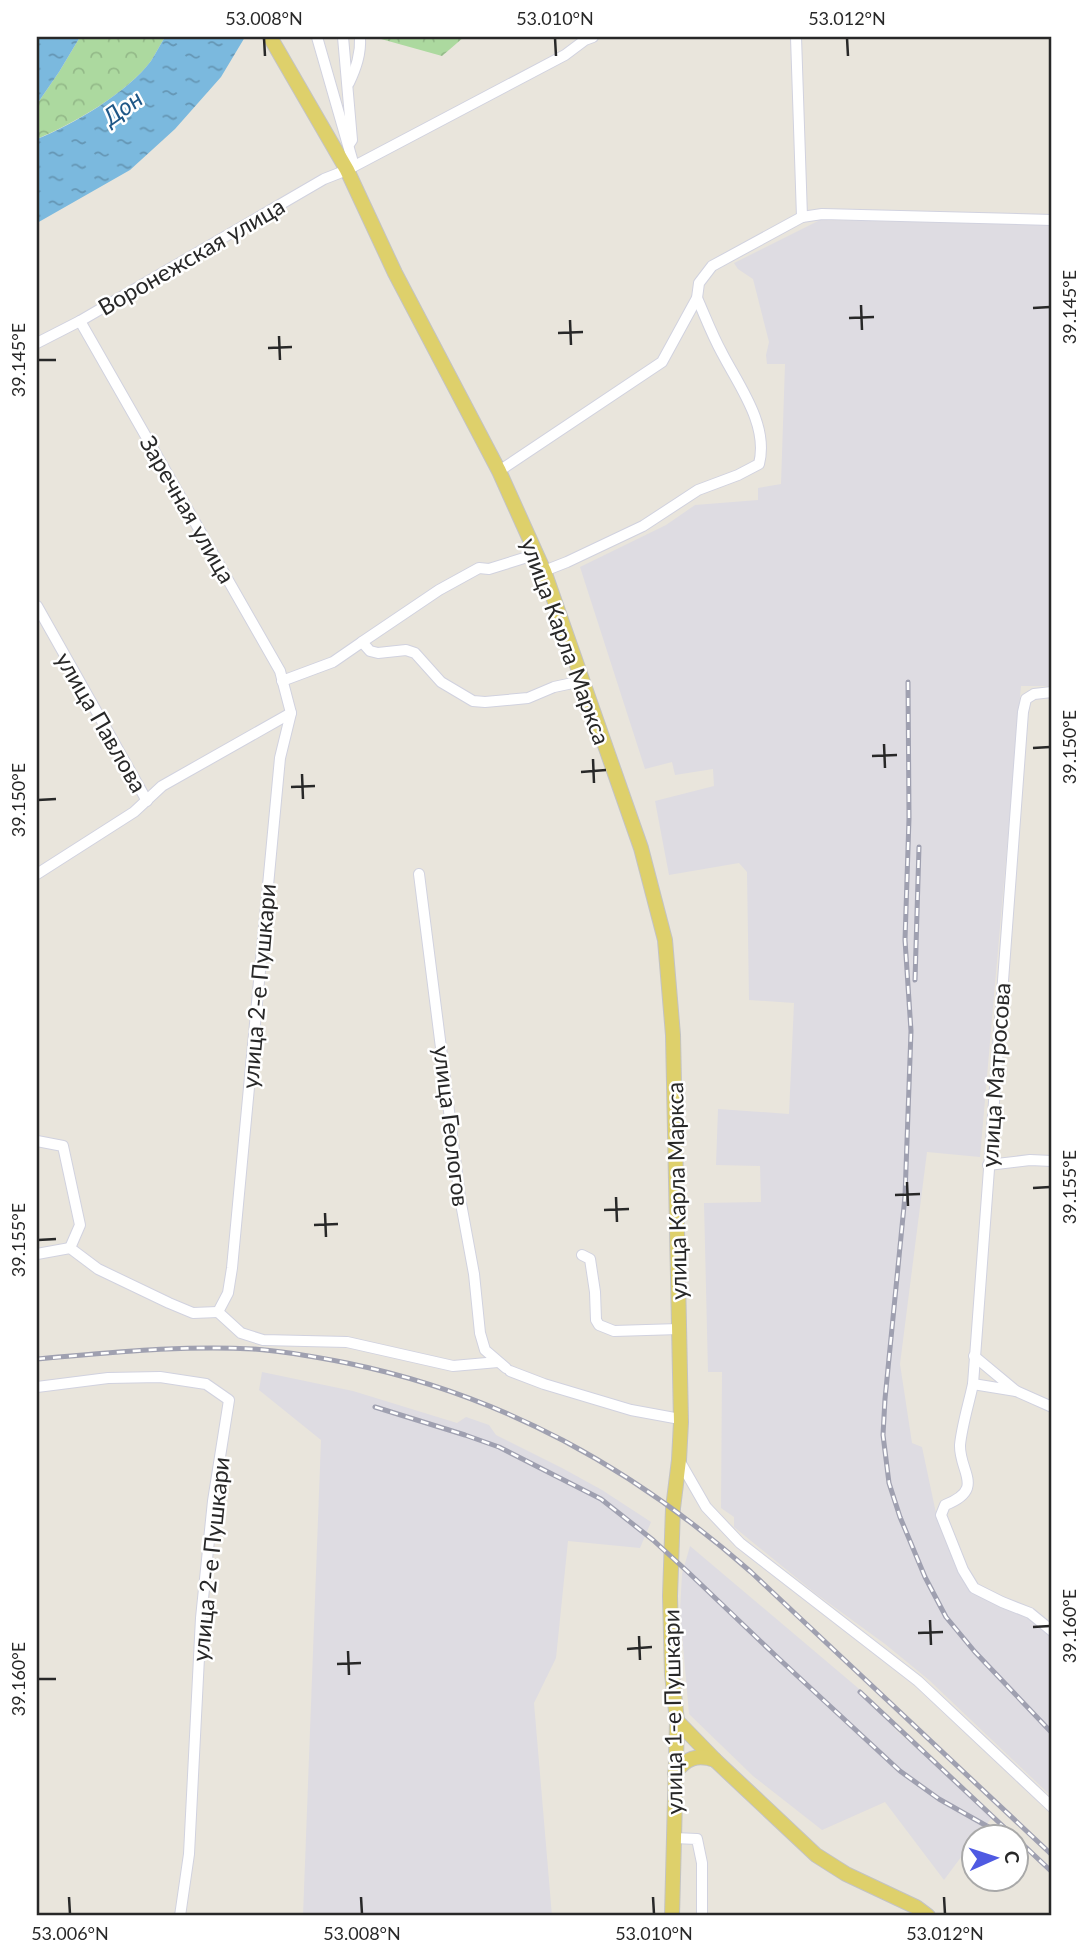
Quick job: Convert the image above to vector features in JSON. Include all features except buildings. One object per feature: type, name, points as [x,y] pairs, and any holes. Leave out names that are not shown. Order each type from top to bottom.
[{"type":"main road","name":"улица Карла Маркса","points":[[270,37],[342,148],[395,273],[499,471],[537,554],[641,848],[665,940],[673,1035],[680,1419],[680,1460],[673,1508]]},
{"type":"main road","name":"улица 1-е Пушкари","points":[[672,1916],[677,1721],[672,1674],[670,1596],[673,1508]]},
{"type":"main road","points":[[677,1721],[823,1860],[846,1874],[916,1907],[928,1916]]},
{"type":"main road","points":[[675,1773],[689,1759],[715,1760]]},
{"type":"street","name":"улица Карла Маркса","points":[[317,37],[342,148]]},
{"type":"street","points":[[342,148],[352,140],[343,37]]},
{"type":"street","points":[[347,86],[361,50],[360,37]]},
{"type":"street","name":"Воронежская улица","points":[[37,343],[80,321],[324,179],[350,168],[565,55],[593,37]]},
{"type":"street","points":[[796,37],[802,217]]},
{"type":"street","points":[[499,471],[662,362],[697,298],[698,283],[712,266],[802,217],[822,214],[1052,220]]},
{"type":"street","points":[[544,570],[568,562],[643,526],[698,490],[759,464],[762,452],[758,426],[697,298]]},
{"type":"street","name":"Заречная улица","points":[[80,321],[280,671],[289,707]]},
{"type":"street","points":[[282,681],[333,662],[439,590],[479,568],[489,569],[537,554]]},
{"type":"street","name":"улица Павлова","points":[[37,606],[147,801]]},
{"type":"street","points":[[362,642],[370,651],[378,653],[406,650],[415,653],[441,682],[473,701],[528,698],[554,687],[582,681]]},
{"type":"street","name":"улица Матросова","points":[[1052,692],[1034,694],[1026,699],[1023,712],[972,1384],[960,1447],[969,1478],[967,1488],[958,1500],[945,1505],[941,1515],[963,1570],[974,1588],[1030,1613],[1052,1631]]},
{"type":"street","points":[[37,874],[134,812],[162,786],[289,707]]},
{"type":"street","name":"улица 2-е Пушкари","points":[[218,1312],[229,1293],[232,1268],[281,758],[289,707]]},
{"type":"street","name":"улица Геологов","points":[[419,874],[480,1333],[485,1350],[505,1367]]},
{"type":"street","points":[[37,1141],[63,1146],[80,1225],[69,1248]]},
{"type":"street","points":[[988,1165],[1030,1160],[1052,1161]]},
{"type":"street","points":[[37,1254],[69,1248],[98,1269],[169,1303],[193,1313],[218,1312],[241,1333],[263,1340],[346,1342],[453,1366],[505,1367],[544,1384],[631,1410],[680,1419]]},
{"type":"street","points":[[582,1255],[590,1259],[596,1320],[599,1325],[614,1331],[678,1329]]},
{"type":"street","points":[[974,1356],[1016,1391],[1052,1408]]},
{"type":"street","name":"улица 2-е Пушкари","points":[[37,1387],[108,1378],[160,1377],[206,1384],[229,1400],[209,1540],[195,1723],[189,1854],[180,1916]]},
{"type":"street","points":[[972,1384],[1016,1391]]},
{"type":"street","points":[[680,1460],[705,1507],[740,1543],[918,1681],[1052,1807]]},
{"type":"street","points":[[674,1838],[697,1839],[702,1863],[702,1916]]},
{"type":"shaded area","points":[[820,220],[1052,225],[1052,686],[1021,686],[980,1157],[927,1152],[900,1364],[912,1443],[922,1447],[937,1518],[968,1587],[1033,1618],[1052,1635],[1052,1797],[929,1680],[734,1527],[734,1517],[721,1508],[722,1372],[708,1372],[704,1203],[761,1202],[760,1166],[716,1165],[718,1109],[789,1114],[794,1003],[749,1000],[747,872],[739,863],[669,875],[655,801],[714,786],[713,769],[675,775],[672,762],[645,769],[580,567],[666,525],[695,505],[758,500],[758,488],[781,484],[785,364],[767,364],[769,342],[753,279],[734,263]]},
{"type":"shaded area","points":[[262,1372],[353,1391],[457,1423],[466,1417],[489,1425],[496,1435],[602,1490],[651,1522],[640,1548],[568,1541],[556,1658],[534,1703],[552,1916],[303,1916],[321,1440],[259,1390]]},
{"type":"shaded area","points":[[690,1546],[858,1688],[899,1733],[994,1815],[987,1824],[960,1824],[960,1858],[944,1880],[885,1802],[822,1830],[753,1776],[689,1714],[680,1611],[682,1574]]},
{"type":"green space","points":[[80,37],[165,37],[151,61],[128,85],[83,116],[37,139],[37,104]]},
{"type":"green space","points":[[380,37],[464,37],[442,56]]},
{"type":"water","points":[[37,37],[80,37],[37,104]]},
{"type":"water","name":"Дон","points":[[165,37],[245,37],[221,77],[175,129],[130,170],[37,223],[37,139],[67,125],[114,96],[141,73]]},
{"type":"railway","points":[[908,682],[909,818],[905,940],[911,1031],[905,1196],[883,1435],[889,1483],[925,1577],[946,1617],[975,1652],[1052,1733]]},
{"type":"railway","points":[[915,980],[919,847]]},
{"type":"railway","points":[[37,1359],[199,1348],[277,1351],[347,1363],[404,1377],[512,1416],[612,1469],[706,1534],[751,1572],[1052,1855]]},
{"type":"railway","points":[[375,1407],[499,1447],[601,1499],[653,1540],[900,1771],[939,1799],[983,1824]]},
{"type":"railway","points":[[860,1692],[1001,1824]]},
{"type":"railway","points":[[1030,1851],[1052,1872]]}]
